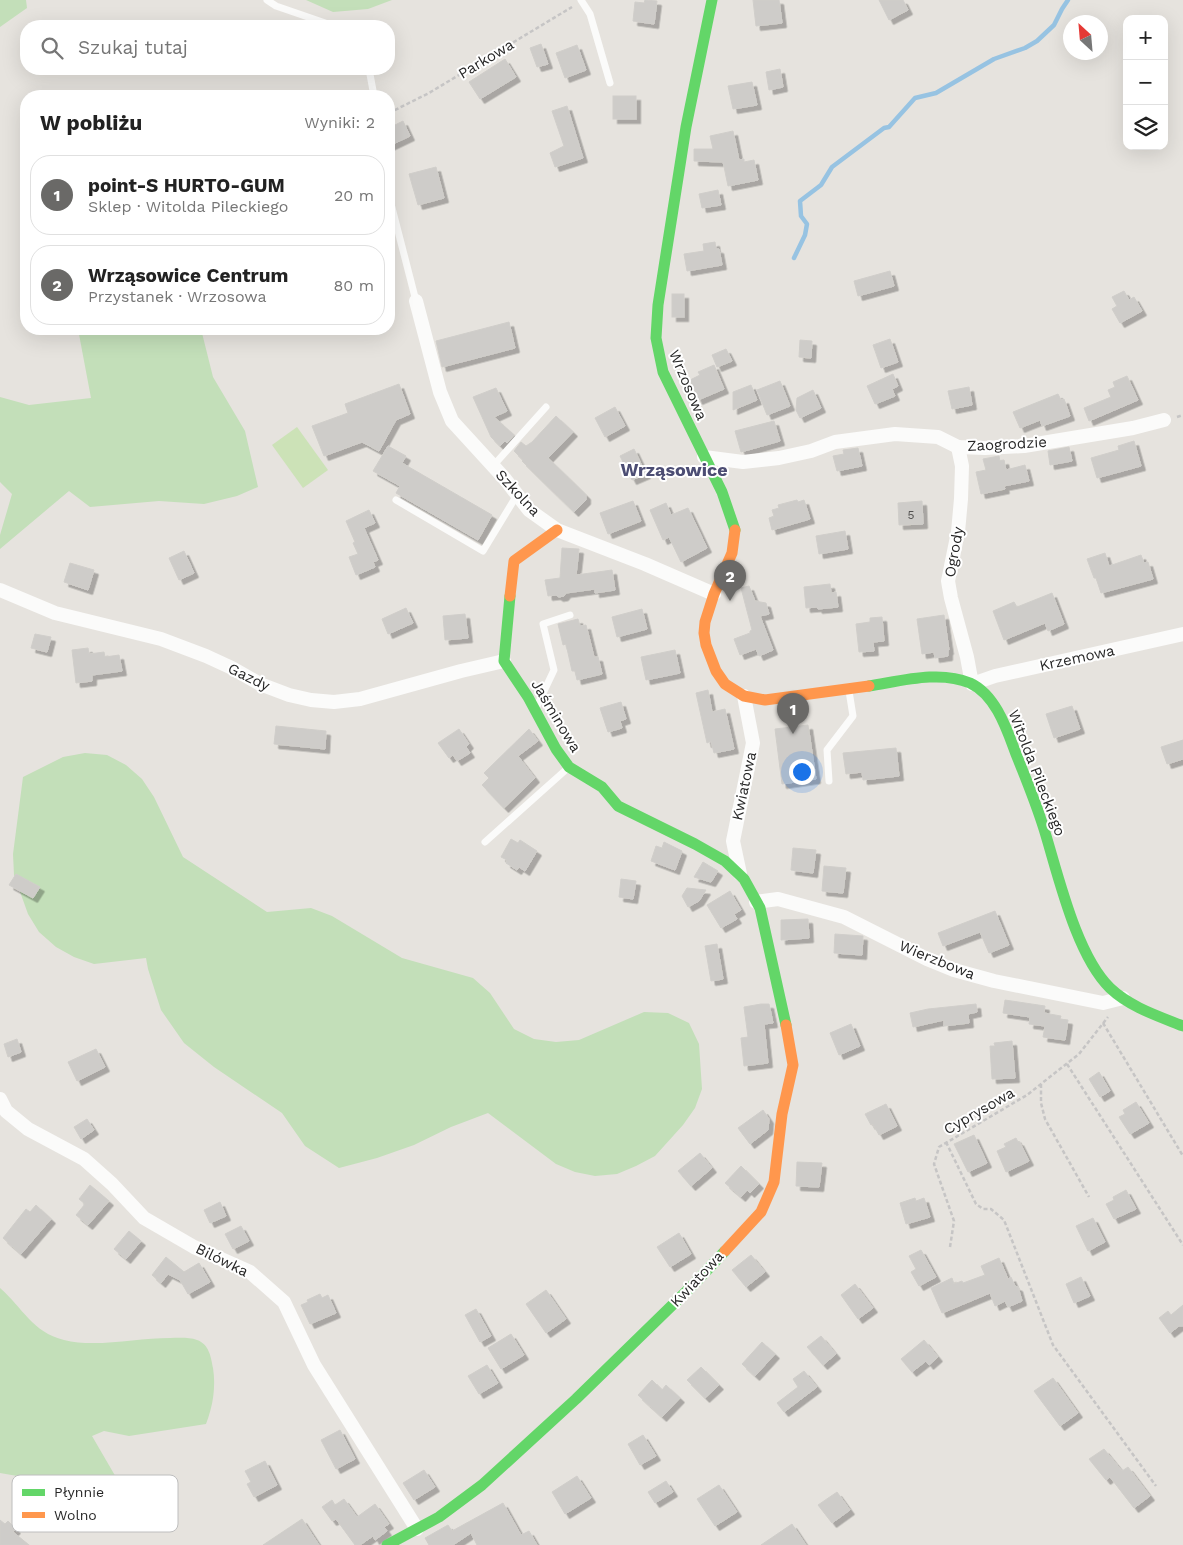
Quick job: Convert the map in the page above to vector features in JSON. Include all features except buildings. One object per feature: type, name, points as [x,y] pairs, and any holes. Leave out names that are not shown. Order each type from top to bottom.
[{"type":"street","name":"Wrzosowa","points":[[712,0],[686,127],[658,305],[656,325],[657,350],[663,372],[729,510],[735,528],[732,553],[714,594],[705,622],[704,633],[711,660],[722,680],[744,696]]},
{"type":"street","name":"Szkolna","points":[[416,301],[440,392],[452,421],[493,466],[529,510],[557,530],[645,564],[714,594]]},
{"type":"street","name":"Zaogrodzie","points":[[704,457],[743,462],[778,458],[812,451],[835,442],[895,434],[938,437],[958,446],[985,448],[1024,446],[1133,428],[1164,420]]},
{"type":"street","name":"Ogrody","points":[[958,446],[962,466],[961,499],[958,532],[948,581],[950,598],[967,657],[972,684]]},
{"type":"street","points":[[504,661],[514,561],[557,530]]},
{"type":"street","name":"Gazdy","points":[[0,590],[55,613],[161,639],[206,656],[260,684],[289,695],[311,700],[334,702],[360,699],[504,661]]},
{"type":"street","name":"Krzemowa","points":[[972,684],[995,676],[1183,634]]},
{"type":"street","name":"Jaśminowa","points":[[504,661],[556,749],[569,767],[602,787],[618,806],[695,844],[724,861],[744,879],[756,902]]},
{"type":"street","name":"Witolda Pileckiego","points":[[744,696],[765,700],[779,699],[941,678],[955,678],[972,684],[986,696],[997,710],[1011,740],[1039,813],[1081,943],[1100,976],[1110,988],[1136,1007],[1183,1026]]},
{"type":"street","name":"Kwiatowa","points":[[740,875],[733,841],[753,743],[744,696]]},
{"type":"street","name":"Wierzbowa","points":[[756,902],[778,899],[844,917],[927,959],[954,970],[994,981],[1103,1003],[1123,998]]},
{"type":"street","name":"Kwiatowa","points":[[387,1545],[439,1517],[482,1485],[562,1412],[696,1282],[760,1212],[774,1182],[782,1114],[792,1066],[788,1034],[760,908],[756,902]]},
{"type":"street","name":"Bilówka","points":[[0,1098],[6,1111],[28,1129],[84,1159],[112,1184],[144,1218],[194,1247],[250,1272],[284,1302],[314,1365],[417,1528]]},
{"type":"lane","points":[[267,0],[276,6],[317,20]]},
{"type":"lane","points":[[582,0],[590,14],[610,84]]},
{"type":"lane","points":[[370,75],[373,90]]},
{"type":"lane","points":[[395,219],[416,301]]},
{"type":"lane","points":[[493,466],[546,407]]},
{"type":"lane","points":[[396,500],[483,551],[517,495]]},
{"type":"lane","points":[[535,711],[554,670],[543,624],[570,615]]},
{"type":"lane","points":[[830,781],[827,750],[853,716],[849,689]]},
{"type":"lane","points":[[485,842],[569,767]]},
{"type":"path","name":"Parkowa","points":[[395,109],[429,93],[582,0]]},
{"type":"path","name":"Cyprysowa","points":[[950,1247],[954,1220],[934,1164],[938,1147],[1027,1095],[1067,1064],[1079,1054],[1123,998]]},
{"type":"path","points":[[1103,1023],[1183,1156]]},
{"type":"path","points":[[1067,1064],[1183,1245]]},
{"type":"path","points":[[1041,1084],[1041,1103],[1045,1118],[1089,1198]]},
{"type":"path","points":[[946,1142],[976,1204],[983,1209],[991,1209],[1004,1220],[1053,1345],[1156,1486]]},
{"type":"green space","points":[[0,0],[26,0],[27,8],[0,27]]},
{"type":"green space","points":[[306,0],[392,0],[368,9],[333,12]]},
{"type":"green space","points":[[79,335],[202,335],[213,377],[245,431],[258,487],[237,496],[204,504],[159,501],[90,507],[69,491],[0,549],[0,535],[12,494],[0,482],[0,397],[29,405],[91,398]]},
{"type":"green space","points":[[297,427],[328,470],[303,488],[272,445]]},
{"type":"green space","points":[[85,753],[107,755],[126,765],[142,779],[154,797],[183,857],[267,912],[311,908],[332,916],[402,958],[473,978],[490,993],[514,1029],[534,1039],[556,1042],[579,1040],[644,1012],[668,1013],[689,1023],[699,1044],[702,1089],[695,1108],[683,1125],[655,1156],[617,1174],[595,1176],[575,1172],[556,1164],[488,1113],[451,1127],[414,1145],[377,1158],[339,1168],[305,1146],[282,1113],[214,1067],[184,1043],[161,1010],[146,958],[94,964],[74,957],[56,947],[39,932],[28,914],[14,875],[13,854],[23,777],[63,757]]},
{"type":"green space","points":[[0,1288],[36,1325],[53,1336],[64,1340],[102,1343],[157,1338],[187,1338],[201,1342],[209,1351],[214,1375],[214,1389],[206,1424],[129,1436],[104,1431],[92,1436],[115,1475],[12,1475],[0,1473]]},
{"type":"waterway","points":[[794,258],[805,235],[807,224],[801,216],[800,201],[821,185],[832,167],[884,128],[889,127],[915,98],[936,93],[994,59],[1025,48],[1037,41],[1054,25],[1068,0]]},
{"type":"traffic: fast","points":[[712,0],[686,127],[658,305],[656,338],[663,372],[722,492],[735,530]]},
{"type":"traffic: fast","points":[[510,596],[504,661],[528,697],[556,749],[569,767],[602,787],[618,806],[725,861],[744,879],[760,908],[786,1025]]},
{"type":"traffic: fast","points":[[869,686],[907,679],[946,677],[970,683],[987,696],[994,704],[1009,734],[1031,791],[1062,890],[1087,956],[1098,974],[1110,988],[1126,1001],[1183,1026]]},
{"type":"traffic: fast","points":[[387,1545],[439,1517],[482,1485],[576,1399],[696,1282],[725,1251]]},
{"type":"traffic: slow","points":[[510,596],[514,561],[557,530]]},
{"type":"traffic: slow","points":[[735,530],[732,553],[714,594],[705,622],[704,633],[706,645],[716,671],[725,684],[744,696],[765,700],[869,686]]},
{"type":"traffic: slow","points":[[725,1251],[761,1212],[774,1182],[782,1114],[793,1065],[786,1025]]},
{"type":"place","name":"Wrząsowice Centrum","points":[[730,601]]},
{"type":"place","name":"point-S HURTO-GUM","points":[[793,734]]},
{"type":"district","name":"Wrząsowice","points":[[674,469]]}]
